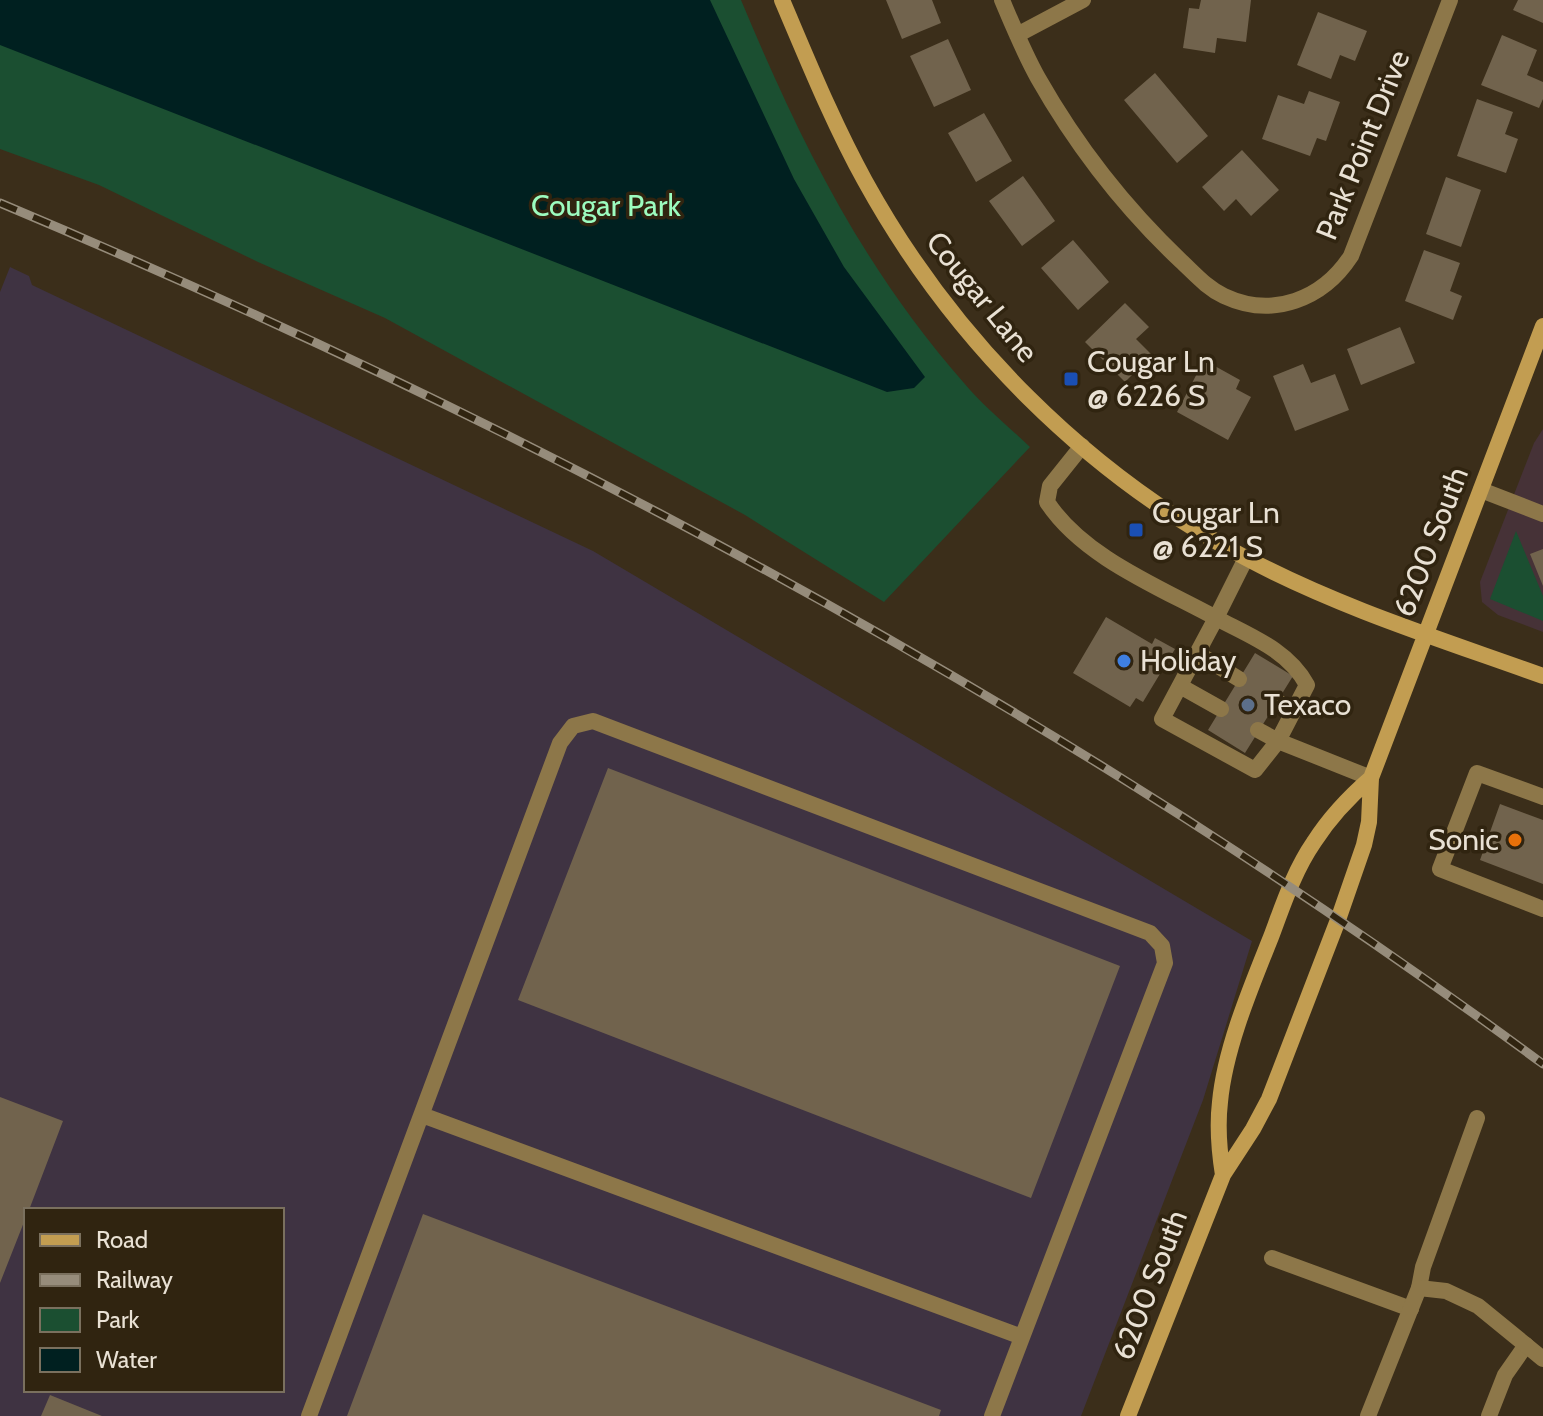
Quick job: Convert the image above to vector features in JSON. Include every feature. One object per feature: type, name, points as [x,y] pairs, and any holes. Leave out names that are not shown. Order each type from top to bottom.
[{"type":"main road","name":"Cougar Lane","points":[[782,0],[841,135],[915,263],[1000,368],[1082,446],[1157,503],[1246,558],[1302,585],[1426,635],[1543,676]]},
{"type":"main road","name":"6200 South","points":[[1128,1416],[1223,1175],[1269,1099],[1338,920],[1364,845],[1369,822],[1371,778],[1543,326]]},
{"type":"main road","name":"6200 South","points":[[1223,1175],[1218,1125],[1220,1098],[1258,969],[1290,888],[1311,845],[1347,799],[1371,778]]},
{"type":"street","points":[[1002,0],[1017,35],[1083,0]]},
{"type":"street","name":"Park Point Drive","points":[[1017,35],[1058,111],[1107,180],[1162,243],[1210,288],[1241,303],[1276,305],[1308,296],[1333,280],[1358,242],[1450,0]]},
{"type":"street","points":[[1082,446],[1050,486],[1047,502],[1075,536],[1120,565],[1216,618],[1285,655],[1299,670],[1307,685],[1278,741],[1255,770],[1162,719],[1216,618],[1246,558]]},
{"type":"street","points":[[1481,490],[1543,514]]},
{"type":"street","points":[[1197,653],[1239,679]]},
{"type":"street","points":[[1180,686],[1221,709]]},
{"type":"street","points":[[1276,701],[1293,711]]},
{"type":"street","points":[[309,1416],[560,743],[573,726],[593,721],[1150,933],[1162,946],[1165,963],[992,1416]]},
{"type":"street","points":[[1258,730],[1371,778]]},
{"type":"street","points":[[1543,797],[1477,773],[1440,869],[1543,909]]},
{"type":"street","points":[[422,1115],[1022,1337]]},
{"type":"street","points":[[1368,1416],[1419,1288],[1423,1267],[1477,1118]]},
{"type":"street","points":[[1272,1258],[1411,1309]]},
{"type":"street","points":[[1419,1288],[1446,1291],[1478,1306],[1543,1359]]},
{"type":"street","points":[[1489,1416],[1505,1375],[1526,1345]]},
{"type":"shaded area","points":[[10,267],[29,276],[32,285],[593,551],[1252,941],[1203,1100],[1081,1416],[0,1416],[0,292]]},
{"type":"shaded area","points":[[1543,429],[1543,632],[1498,615],[1482,602],[1480,582],[1534,443]]},
{"type":"green space","name":"Cougar Park","points":[[0,0],[741,0],[786,103],[864,248],[894,294],[964,383],[1030,447],[884,602],[745,515],[385,318],[258,262],[99,185],[0,149]]},
{"type":"green space","points":[[1516,531],[1543,596],[1543,621],[1490,599]]},
{"type":"water","points":[[0,0],[710,0],[794,179],[844,267],[925,377],[914,388],[887,392],[0,45]]},
{"type":"building","points":[[886,0],[932,0],[941,23],[902,39]]},
{"type":"building","points":[[1201,0],[1251,0],[1246,42],[1217,38],[1215,53],[1183,48],[1189,8],[1199,9]]},
{"type":"building","points":[[1518,0],[1543,0],[1543,23],[1513,10]]},
{"type":"building","points":[[1318,12],[1367,31],[1355,61],[1340,55],[1331,79],[1297,65]]},
{"type":"building","points":[[1502,35],[1537,50],[1527,75],[1543,82],[1543,99],[1539,108],[1481,85]]},
{"type":"building","points":[[948,39],[971,90],[934,107],[910,56]]},
{"type":"building","points":[[1155,73],[1208,136],[1177,163],[1124,100]]},
{"type":"building","points":[[1309,91],[1340,102],[1326,141],[1317,138],[1310,156],[1262,139],[1278,95],[1304,104]]},
{"type":"building","points":[[1477,99],[1513,112],[1505,134],[1518,139],[1506,173],[1457,156]]},
{"type":"building","points":[[984,113],[1012,161],[976,182],[948,133]]},
{"type":"building","points":[[1242,150],[1279,190],[1251,216],[1236,199],[1224,211],[1202,187]]},
{"type":"building","points":[[1023,176],[1055,221],[1022,246],[989,201]]},
{"type":"building","points":[[1446,177],[1481,190],[1461,247],[1426,234]]},
{"type":"building","points":[[1073,240],[1109,282],[1078,310],[1041,268]]},
{"type":"building","points":[[1424,250],[1460,263],[1450,291],[1462,296],[1453,320],[1405,301]]},
{"type":"building","points":[[1125,303],[1149,327],[1136,339],[1152,355],[1125,382],[1085,342]]},
{"type":"building","points":[[1400,327],[1415,363],[1361,385],[1347,349]]},
{"type":"building","points":[[1204,360],[1240,380],[1236,389],[1251,397],[1228,440],[1177,412]]},
{"type":"building","points":[[1303,364],[1311,383],[1335,374],[1349,410],[1295,431],[1273,376]]},
{"type":"building","points":[[1543,549],[1543,586],[1530,554]]},
{"type":"building","name":"Holiday","points":[[1106,617],[1152,644],[1155,638],[1175,649],[1143,702],[1136,698],[1130,707],[1073,673]]},
{"type":"building","name":"Texaco","points":[[1255,653],[1293,676],[1245,753],[1208,730]]},
{"type":"building","points":[[608,768],[1120,966],[1031,1198],[518,1000]]},
{"type":"building","name":"Sonic","points":[[1500,804],[1543,820],[1543,884],[1480,860]]},
{"type":"building","points":[[0,1097],[63,1121],[30,1208],[24,1208],[24,1222],[0,1283]]},
{"type":"building","points":[[423,1214],[941,1410],[939,1416],[347,1416]]},
{"type":"building","points":[[50,1395],[102,1416],[41,1416]]},
{"type":"railway","points":[[0,203],[203,291],[404,384],[602,483],[797,588],[989,698],[1178,814],[1363,936],[1543,1064]]},
{"type":"place","name":"Cougar Ln @ 6226 S","points":[[1071,379]]},
{"type":"place","name":"Cougar Ln @ 6221 S","points":[[1136,530]]},
{"type":"place","name":"Holiday","points":[[1124,661]]},
{"type":"place","name":"Texaco","points":[[1248,705]]},
{"type":"place","name":"Sonic","points":[[1515,840]]}]
